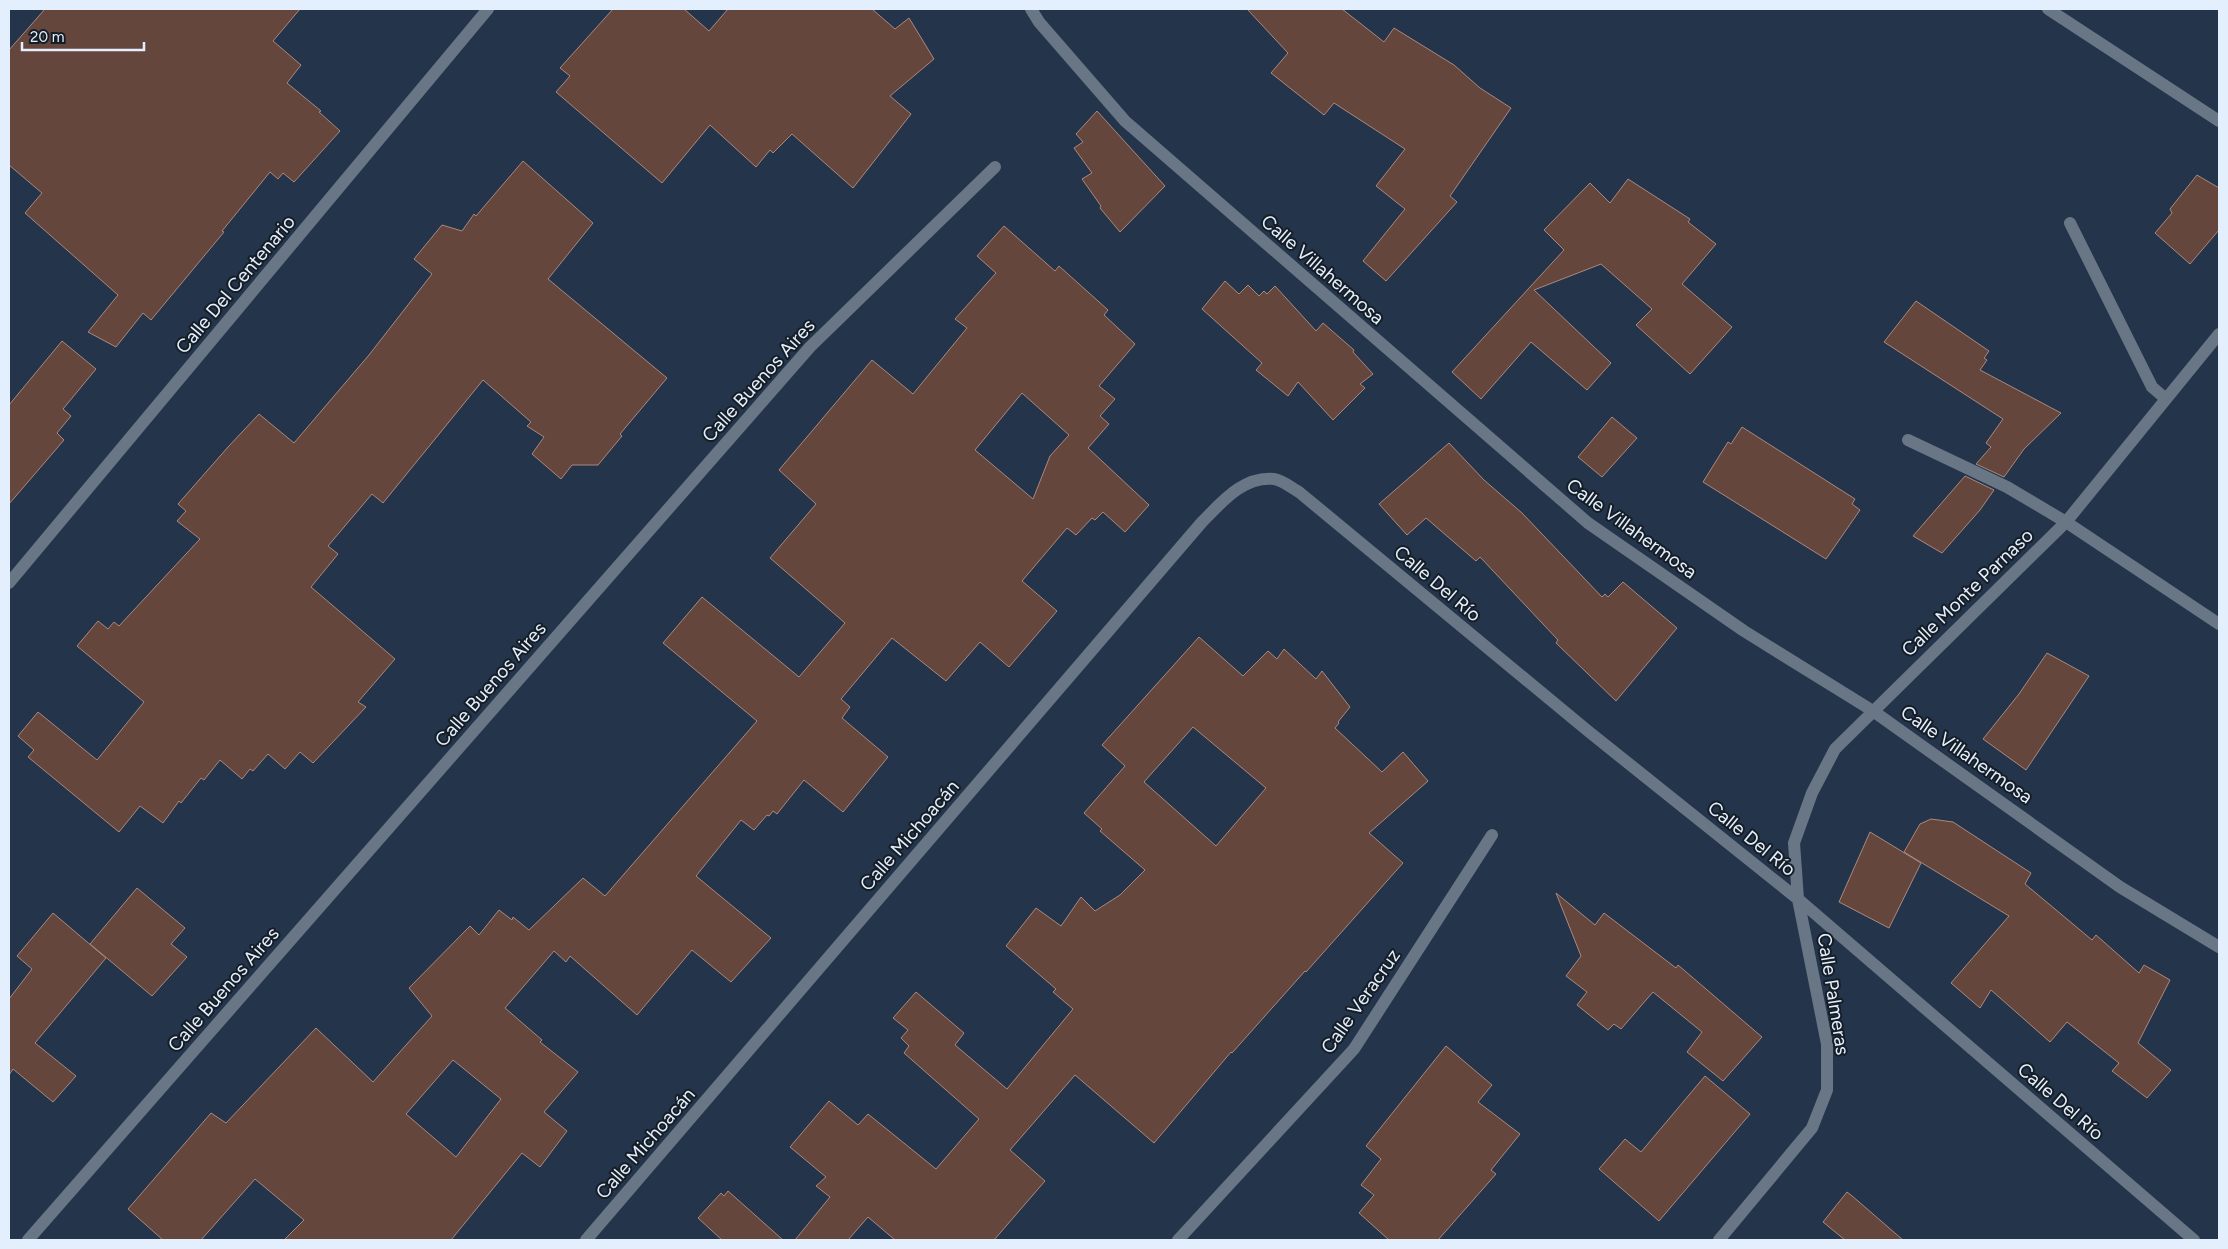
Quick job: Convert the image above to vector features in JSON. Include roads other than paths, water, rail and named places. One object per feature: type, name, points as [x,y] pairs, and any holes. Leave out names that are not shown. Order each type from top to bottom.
[{"type":"street","name":"Calle Del Centenario","points":[[9,583],[488,9]]},
{"type":"street","name":"Calle Villahermosa","points":[[1031,9],[1039,22],[1125,122],[1588,523],[1744,631],[1873,710],[2120,887],[2219,947]]},
{"type":"street","points":[[2048,9],[2219,121]]},
{"type":"street","name":"Calle Buenos Aires","points":[[28,1240],[810,347],[876,280],[995,167]]},
{"type":"street","points":[[2070,223],[2152,388],[2166,399]]},
{"type":"street","name":"Calle Monte Parnaso","points":[[1798,899],[1794,843],[1812,793],[1835,749],[2066,522],[2219,334]]},
{"type":"street","points":[[1908,440],[2007,487],[2066,522],[2219,624]]},
{"type":"street","name":"Calle Del Río","points":[[1276,479],[1299,492],[1588,732],[1798,899],[2194,1240]]},
{"type":"street","name":"Calle Michoacán","points":[[586,1240],[1202,522],[1228,495],[1251,482],[1276,479]]},
{"type":"street","name":"Calle Veracruz","points":[[1178,1240],[1354,1050],[1492,835]]},
{"type":"street","name":"Calle Palmeras","points":[[1719,1240],[1812,1128],[1827,1090],[1827,1044],[1798,899]]}]
